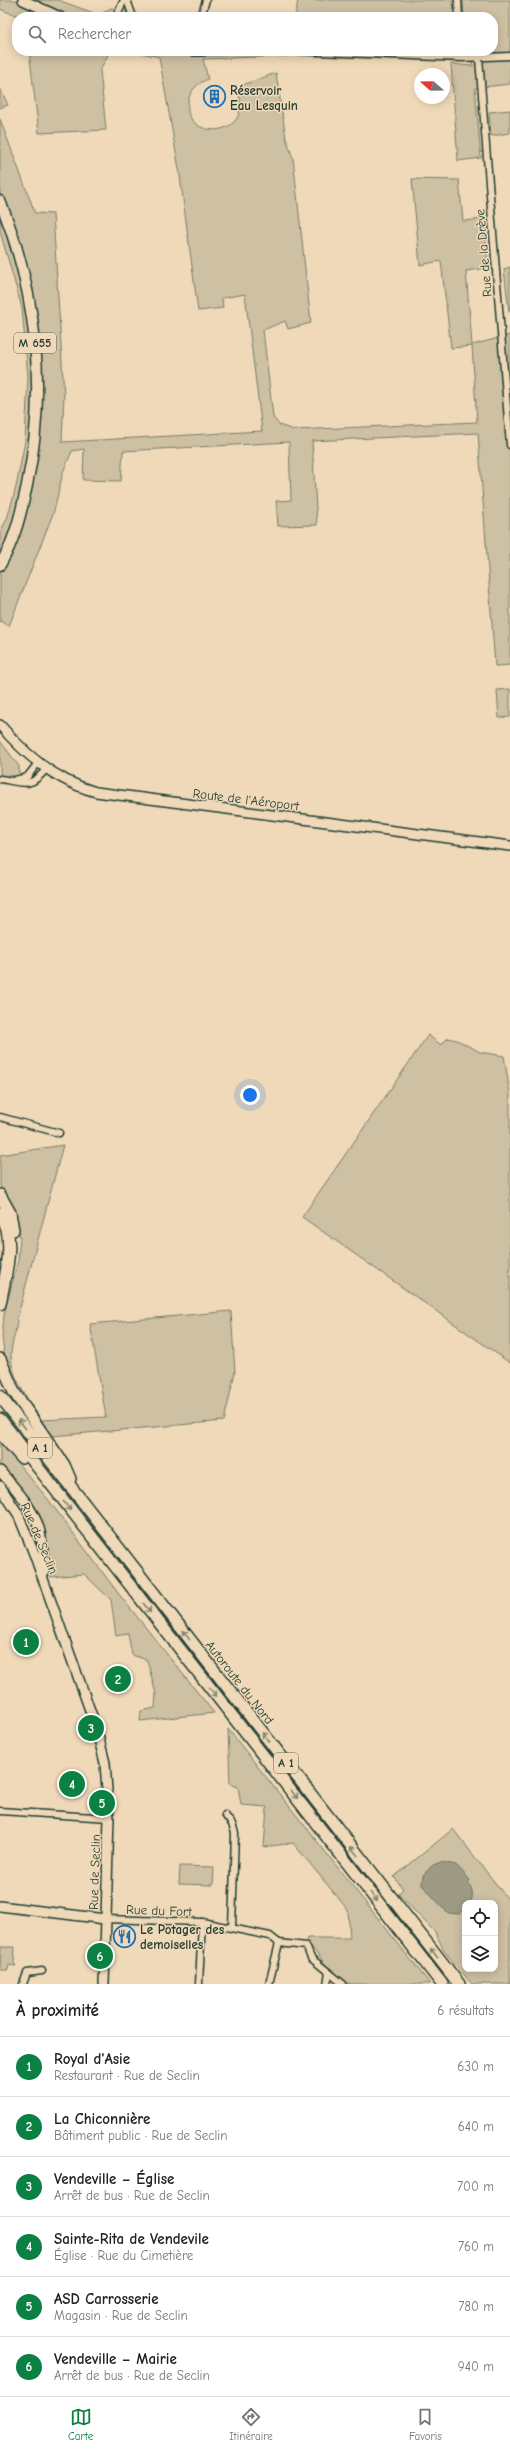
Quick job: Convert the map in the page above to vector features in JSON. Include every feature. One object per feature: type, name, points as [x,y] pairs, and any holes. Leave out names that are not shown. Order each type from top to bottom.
[{"type":"highway","points":[[0,1195],[10,1213],[14,1237],[11,1258],[4,1282]]},
{"type":"highway","points":[[0,1213],[5,1222],[8,1239],[4,1282],[0,1304]]},
{"type":"highway","points":[[0,1226],[2,1242],[0,1254]]},
{"type":"highway","points":[[0,1359],[10,1386],[64,1465],[80,1499]]},
{"type":"highway","name":"Autoroute du Nord","points":[[0,1396],[458,1984]]},
{"type":"highway","name":"Autoroute du Nord","points":[[0,1419],[43,1476],[442,1984]]},
{"type":"highway","points":[[0,1433],[35,1474],[43,1476]]},
{"type":"main road","name":"M 655","points":[[0,201],[26,280],[35,341],[37,412],[26,489],[12,540],[0,565]]},
{"type":"main road","name":"M 655","points":[[0,551],[15,522],[26,489]]},
{"type":"street","points":[[23,0],[49,12]]},
{"type":"street","points":[[118,12],[124,0]]},
{"type":"street","points":[[127,0],[131,12]]},
{"type":"street","points":[[202,12],[206,0]]},
{"type":"street","points":[[458,0],[459,12]]},
{"type":"street","points":[[414,56],[462,58],[510,56]]},
{"type":"street","name":"Rue de la Drève","points":[[479,58],[510,445]]},
{"type":"street","name":"Route de l'Aéroport","points":[[0,725],[19,747],[46,769],[80,786],[102,793],[510,846]]},
{"type":"street","points":[[3,780],[27,777],[38,763]]},
{"type":"street","points":[[3,780],[28,784],[37,780],[46,769]]},
{"type":"street","points":[[0,1117],[59,1133]]},
{"type":"street","name":"Rue de Seclin","points":[[0,1471],[20,1494],[36,1520],[53,1602]]},
{"type":"street","name":"Rue de Seclin","points":[[0,1486],[23,1524],[53,1602],[101,1745],[107,1771],[109,1818],[104,1984]]},
{"type":"street","points":[[0,1811],[109,1818]]},
{"type":"street","points":[[225,1815],[232,1824],[235,1833],[232,1927]]},
{"type":"street","points":[[0,1906],[106,1919]]},
{"type":"street","name":"Rue du Fort","points":[[106,1919],[202,1922],[272,1936],[279,1943]]},
{"type":"street","points":[[198,1984],[202,1922]]},
{"type":"street","points":[[269,1984],[279,1943],[306,1946],[311,1958],[343,1984]]},
{"type":"street","points":[[23,1984],[27,1973],[42,1972]]},
{"type":"street","points":[[327,1984],[329,1973]]},
{"type":"shaded area","points":[[0,0],[58,0],[91,12],[12,12],[12,14],[0,9]]},
{"type":"shaded area","points":[[298,0],[453,0],[454,12],[296,12]]},
{"type":"shaded area","points":[[463,0],[510,0],[510,84],[475,88],[481,158],[458,161],[451,64],[473,66],[470,56],[498,56],[498,12],[464,12]]},
{"type":"shaded area","points":[[111,8],[125,10],[126,12],[104,12]]},
{"type":"shaded area","points":[[30,56],[107,56],[100,70],[106,130],[39,133]]},
{"type":"shaded area","points":[[155,56],[290,56],[203,59],[208,79],[199,84],[192,91],[189,98],[188,112],[194,122],[204,128],[215,130],[227,127],[236,120],[240,108],[238,91],[245,84],[276,73],[286,138],[293,158],[311,323],[288,329],[285,321],[263,330],[273,417],[279,425],[294,430],[477,422],[472,346],[451,348],[441,261],[420,265],[412,179],[459,180],[463,221],[484,219],[488,268],[466,271],[472,345],[510,335],[510,665],[495,666],[478,433],[312,441],[317,525],[278,526],[276,501],[291,500],[289,442],[123,451],[121,481],[83,480],[84,449],[72,451],[63,472],[54,511],[9,626],[0,621],[0,532],[7,519],[16,487],[25,441],[28,377],[22,308],[0,231],[0,119],[35,213],[53,214],[64,395],[62,442],[262,431],[245,294],[222,298],[223,308],[198,311],[179,169],[159,57]]},
{"type":"shaded area","points":[[0,88],[8,105],[0,108]]},
{"type":"shaded area","points":[[510,110],[510,133],[491,136],[489,112]]},
{"type":"shaded area","points":[[510,267],[510,312],[509,312],[504,269]]},
{"type":"shaded area","points":[[510,689],[510,717],[499,718],[497,690]]},
{"type":"shaded area","points":[[0,741],[19,766],[19,776],[0,775]]},
{"type":"shaded area","points":[[428,1035],[441,1045],[448,1038],[457,1040],[480,1052],[504,1056],[510,1094],[510,1363],[302,1217]]},
{"type":"shaded area","points":[[63,1145],[17,1319],[12,1346],[12,1364],[22,1389],[41,1420],[106,1417],[90,1324],[231,1311],[235,1372],[224,1421],[52,1436],[14,1382],[5,1360],[2,1337],[4,1315],[18,1261],[20,1237],[14,1207],[0,1186],[0,1155]]},
{"type":"shaded area","points":[[0,1442],[47,1498],[118,1593],[214,1713],[140,1721],[141,1711],[155,1708],[156,1694],[147,1660],[132,1655],[128,1634],[116,1636],[111,1600],[84,1574],[51,1577],[47,1542],[40,1516],[28,1497],[0,1466]]},
{"type":"shaded area","points":[[228,1729],[430,1984],[341,1984],[306,1940],[307,1938],[350,1938],[348,1910],[293,1843],[264,1847],[267,1807],[241,1805],[238,1787],[230,1784]]},
{"type":"shaded area","points":[[453,1829],[510,1902],[510,1984],[472,1984],[445,1952],[435,1932],[398,1894],[403,1889],[394,1877]]},
{"type":"shaded area","points":[[441,1862],[456,1865],[470,1880],[468,1883],[471,1888],[472,1898],[471,1900],[462,1900],[462,1912],[459,1914],[448,1913],[422,1885],[423,1875],[433,1865]]},
{"type":"shaded area","points":[[180,1866],[214,1867],[213,1885],[179,1884]]},
{"type":"shaded area","points":[[1,1947],[15,1947],[14,1963],[16,1966],[9,1965],[8,1970],[0,1970]]},
{"type":"place","name":"Réservoir Eau Lesquin","points":[[214,97]]},
{"type":"place","name":"Royal d'Asie","points":[[26,1642]]},
{"type":"place","name":"La Chiconnière","points":[[118,1679]]},
{"type":"place","name":"Vendeville – Église","points":[[91,1728]]},
{"type":"place","name":"Sainte-Rita de Vendevile","points":[[72,1784]]},
{"type":"place","name":"ASD Carrosserie","points":[[102,1803]]},
{"type":"place","name":"Le Potager des demoiselles","points":[[125,1936]]},
{"type":"place","name":"Vendeville – Mairie","points":[[100,1956]]}]
